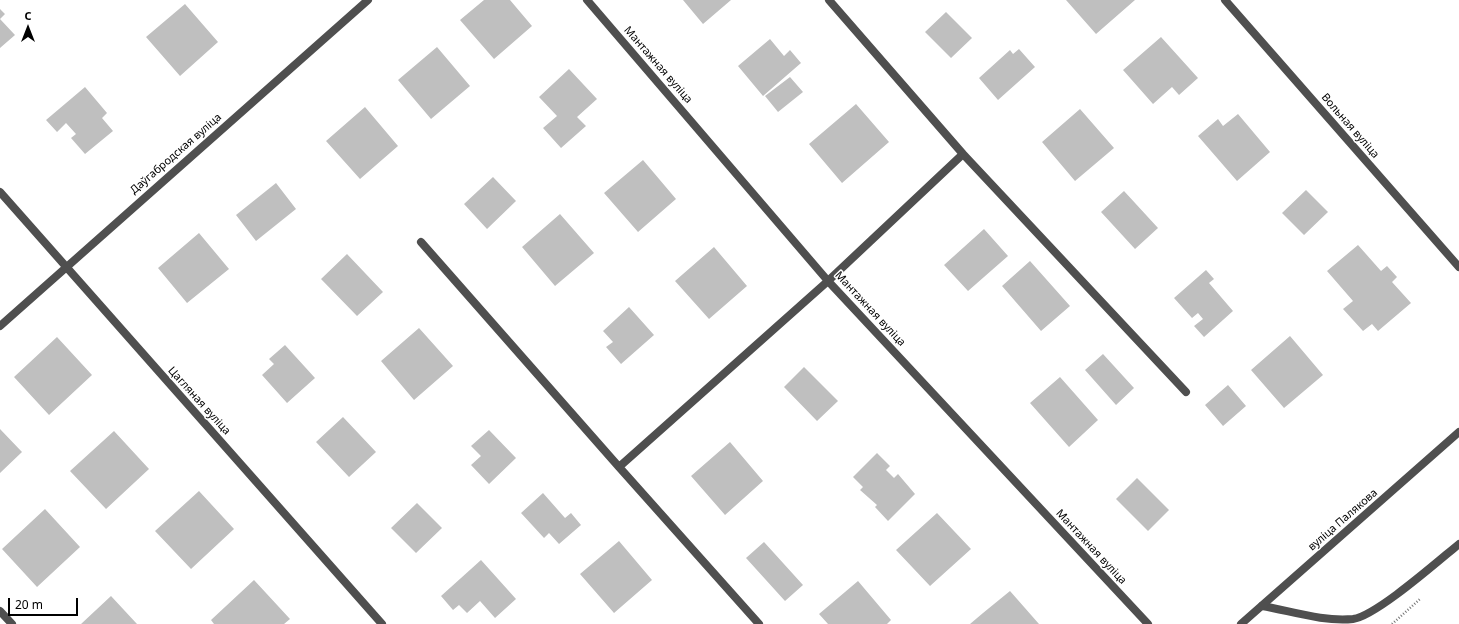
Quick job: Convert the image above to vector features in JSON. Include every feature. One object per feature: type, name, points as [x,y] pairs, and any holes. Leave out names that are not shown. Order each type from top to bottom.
[{"type":"street","name":"Даўгабродская вуліца","points":[[0,326],[368,0]]},
{"type":"street","name":"Мантажная вуліца","points":[[587,0],[828,281],[1148,624]]},
{"type":"street","points":[[829,0],[963,154],[1186,392]]},
{"type":"street","name":"Вольная вуліца","points":[[1225,0],[1459,267]]},
{"type":"street","points":[[619,467],[828,281],[963,154]]},
{"type":"street","name":"Цагляная вуліца","points":[[0,192],[382,624]]},
{"type":"street","points":[[421,242],[759,624]]},
{"type":"street","name":"вуліца Палякова","points":[[1241,624],[1459,432]]},
{"type":"street","points":[[1262,606],[1328,618],[1354,619],[1377,609],[1459,544]]},
{"type":"street","points":[[0,611],[12,624]]},
{"type":"building","points":[[484,0],[510,0],[532,26],[494,59],[460,20]]},
{"type":"building","points":[[683,0],[731,0],[703,24]]},
{"type":"building","points":[[1066,0],[1135,0],[1096,34]]},
{"type":"building","points":[[185,4],[218,42],[180,76],[146,37]]},
{"type":"building","points":[[0,9],[5,14],[0,19]]},
{"type":"building","points":[[946,12],[972,38],[951,58],[925,32]]},
{"type":"building","points":[[0,19],[15,35],[0,48]]},
{"type":"building","points":[[1161,37],[1198,78],[1179,95],[1172,87],[1153,104],[1123,70]]},
{"type":"building","points":[[770,39],[784,56],[790,50],[801,63],[763,96],[738,66]]},
{"type":"building","points":[[437,47],[470,86],[431,119],[398,80]]},
{"type":"building","points":[[1019,49],[1035,67],[998,100],[979,78],[1010,50],[1013,54]]},
{"type":"building","points":[[569,69],[597,99],[577,117],[586,126],[561,148],[543,128],[557,116],[539,97]]},
{"type":"building","points":[[790,77],[803,92],[778,112],[765,96]]},
{"type":"building","points":[[85,87],[107,113],[102,118],[113,131],[85,154],[71,138],[76,134],[66,123],[57,132],[46,120]]},
{"type":"building","points":[[856,104],[889,142],[842,183],[809,144]]},
{"type":"building","points":[[365,107],[398,146],[360,179],[326,141]]},
{"type":"building","points":[[1080,109],[1114,148],[1075,181],[1042,142]]},
{"type":"building","points":[[1238,114],[1270,152],[1237,181],[1198,136],[1218,119],[1223,126]]},
{"type":"building","points":[[643,160],[676,199],[638,232],[604,193]]},
{"type":"building","points":[[493,177],[516,201],[487,229],[464,204]]},
{"type":"building","points":[[276,183],[296,209],[256,241],[236,215]]},
{"type":"building","points":[[1306,190],[1328,212],[1304,235],[1282,213]]},
{"type":"building","points":[[1124,191],[1158,228],[1135,249],[1101,212]]},
{"type":"building","points":[[560,214],[594,253],[555,286],[522,247]]},
{"type":"building","points":[[984,229],[1008,256],[968,291],[944,265]]},
{"type":"building","points":[[199,233],[229,269],[187,303],[158,268]]},
{"type":"building","points":[[1358,245],[1381,271],[1387,266],[1397,277],[1392,282],[1411,303],[1378,331],[1372,324],[1363,331],[1343,309],[1353,301],[1327,271]]},
{"type":"building","points":[[714,247],[747,286],[709,319],[675,281]]},
{"type":"building","points":[[347,254],[383,292],[357,316],[321,279]]},
{"type":"building","points":[[1030,261],[1070,306],[1041,331],[1002,286]]},
{"type":"building","points":[[1206,270],[1214,279],[1209,283],[1233,311],[1204,337],[1194,326],[1203,319],[1198,313],[1192,318],[1174,298]]},
{"type":"building","points":[[629,307],[654,335],[621,364],[606,347],[613,342],[603,331]]},
{"type":"building","points":[[419,328],[453,366],[414,400],[381,361]]},
{"type":"building","points":[[1290,336],[1323,375],[1284,408],[1251,370]]},
{"type":"building","points":[[57,337],[92,375],[49,415],[14,377]]},
{"type":"building","points":[[285,345],[315,378],[287,403],[262,375],[274,364],[269,359]]},
{"type":"building","points":[[1103,354],[1134,388],[1116,405],[1085,370]]},
{"type":"building","points":[[804,367],[838,401],[817,421],[784,387]]},
{"type":"building","points":[[1060,377],[1098,420],[1069,447],[1030,403]]},
{"type":"building","points":[[1228,385],[1246,406],[1223,426],[1205,405]]},
{"type":"building","points":[[343,417],[376,452],[349,477],[316,442]]},
{"type":"building","points":[[0,429],[22,452],[0,473]]},
{"type":"building","points":[[489,430],[516,458],[489,484],[471,465],[481,456],[471,446]]},
{"type":"building","points":[[114,431],[149,469],[106,509],[70,471]]},
{"type":"building","points":[[730,442],[763,481],[725,515],[691,476]]},
{"type":"building","points":[[877,453],[890,466],[886,470],[894,478],[898,474],[915,494],[888,521],[875,507],[877,505],[860,490],[863,487],[853,477]]},
{"type":"building","points":[[1137,478],[1169,510],[1148,531],[1116,499]]},
{"type":"building","points":[[199,491],[234,529],[191,569],[155,531]]},
{"type":"building","points":[[543,493],[565,518],[571,513],[581,525],[559,544],[549,533],[544,538],[521,513]]},
{"type":"building","points":[[417,503],[442,528],[416,553],[391,528]]},
{"type":"building","points":[[45,509],[80,547],[37,587],[2,549]]},
{"type":"building","points":[[937,513],[971,549],[930,586],[896,550]]},
{"type":"building","points":[[619,541],[652,580],[614,613],[580,574]]},
{"type":"building","points":[[764,542],[803,585],[785,601],[746,558]]},
{"type":"building","points":[[481,560],[516,599],[495,618],[480,601],[467,613],[459,605],[453,610],[441,596]]},
{"type":"building","points":[[254,580],[290,619],[284,624],[214,624],[211,620]]},
{"type":"building","points":[[858,581],[891,620],[887,624],[828,624],[819,614]]},
{"type":"building","points":[[1010,591],[1039,624],[970,624],[983,613]]},
{"type":"building","points":[[111,596],[137,624],[81,624]]}]
